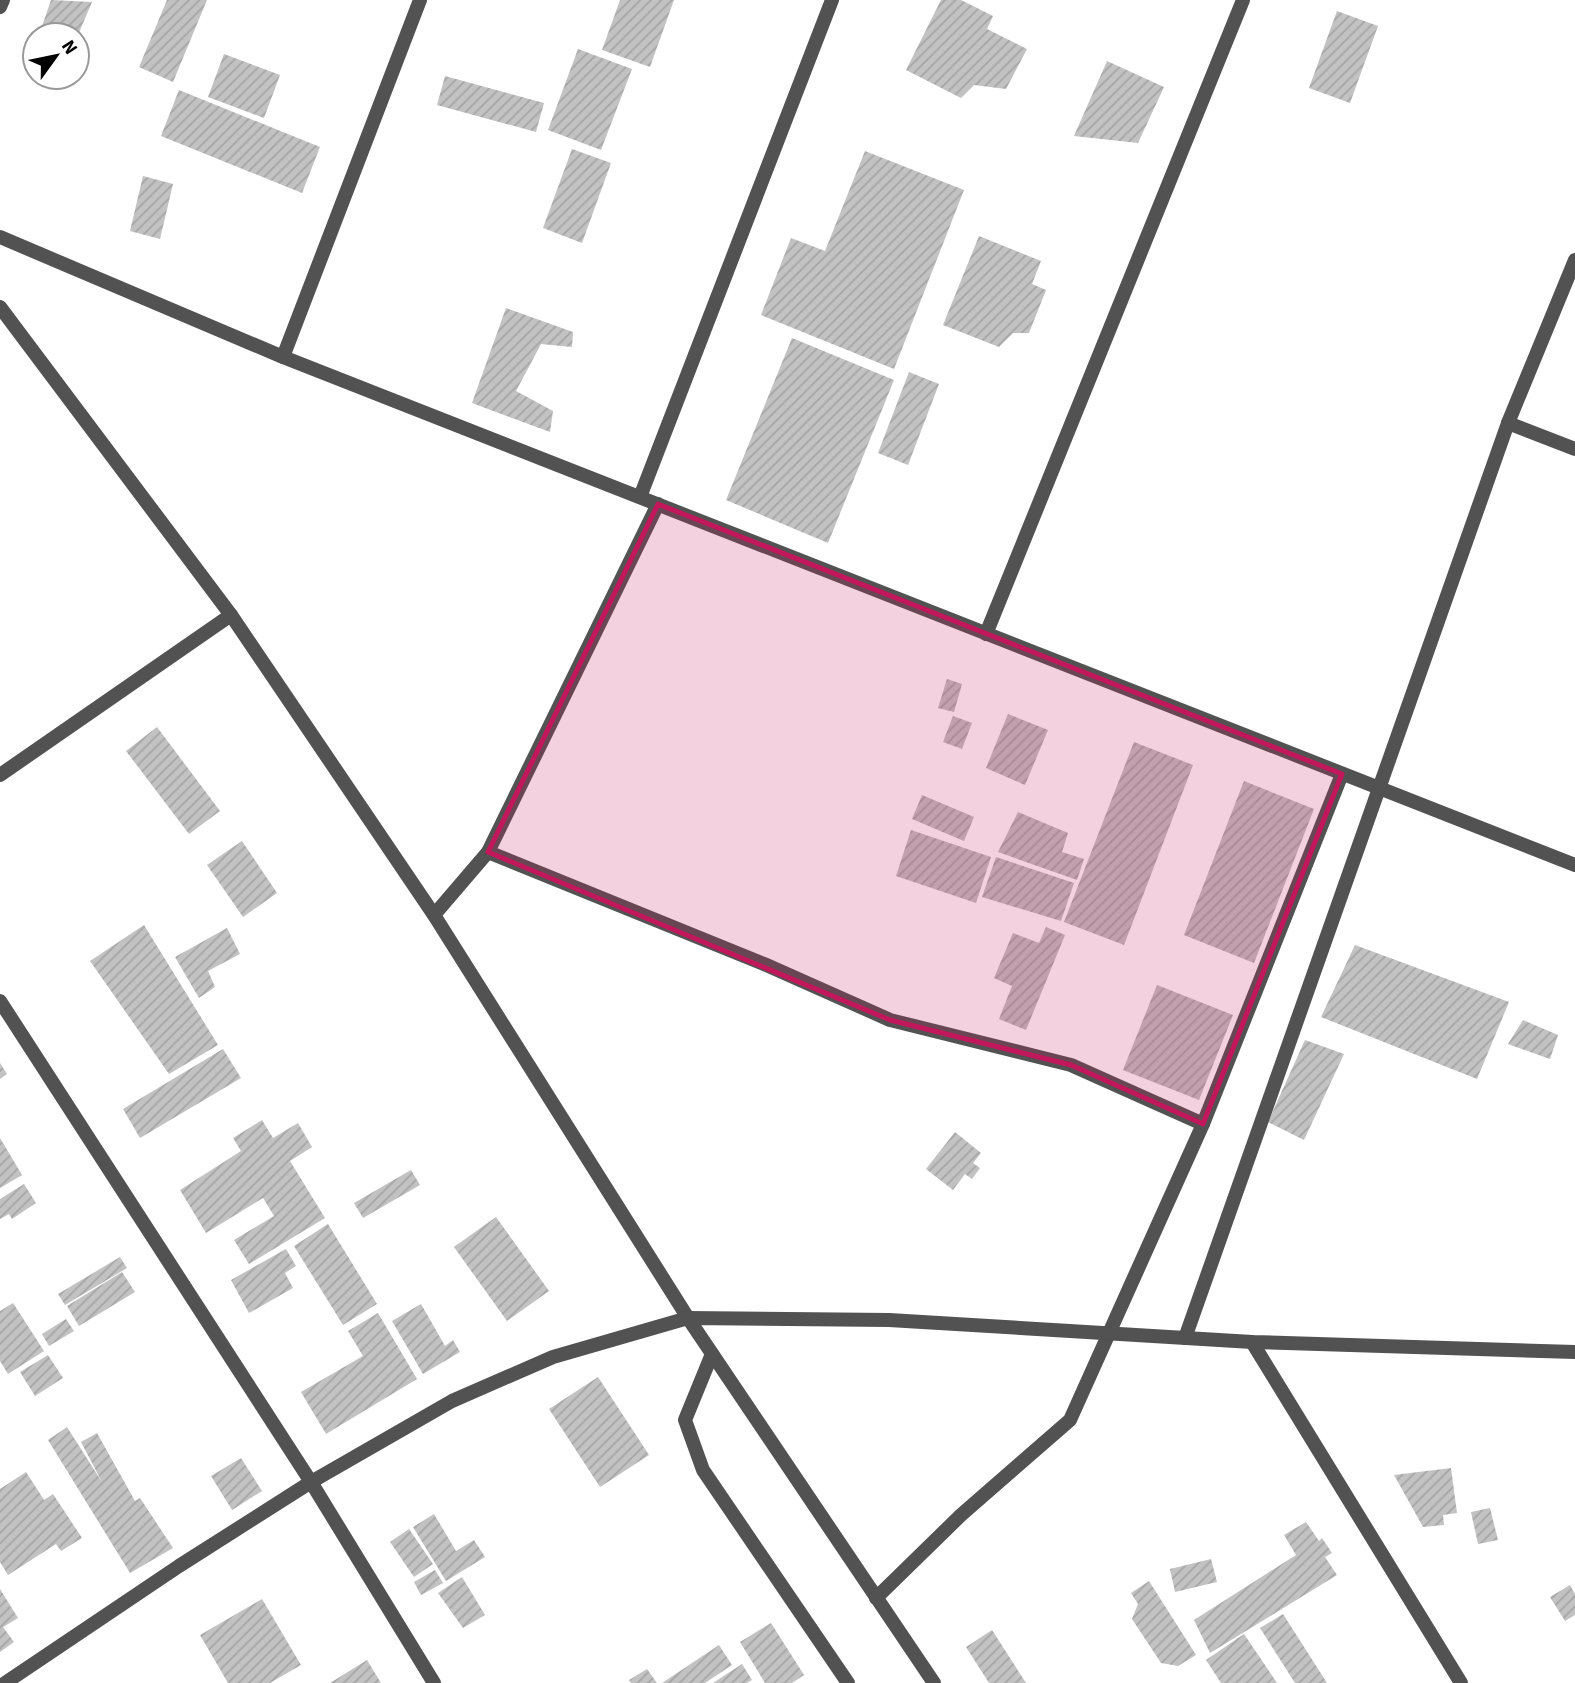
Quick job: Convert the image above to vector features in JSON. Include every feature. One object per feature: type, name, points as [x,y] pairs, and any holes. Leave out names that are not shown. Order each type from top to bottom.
[{"type":"street","points":[[0,7],[3,0]]},
{"type":"street","points":[[283,358],[420,0]]},
{"type":"street","points":[[640,496],[832,0]]},
{"type":"street","points":[[986,634],[1243,0]]},
{"type":"street","points":[[0,237],[283,358],[1575,865]]},
{"type":"street","points":[[1185,1338],[1382,789],[1508,423],[1575,260]]},
{"type":"street","points":[[0,307],[231,615],[434,915],[688,1318],[934,1683]]},
{"type":"street","points":[[1508,423],[1575,449]]},
{"type":"street","points":[[434,915],[488,852],[658,504]]},
{"type":"street","points":[[0,775],[231,615]]},
{"type":"street","points":[[876,1598],[961,1515],[1070,1420],[1203,1124],[1342,774]]},
{"type":"street","points":[[488,852],[764,964],[890,1020],[1071,1065],[1203,1124]]},
{"type":"street","points":[[0,1001],[311,1482],[434,1683]]},
{"type":"street","points":[[5,1683],[178,1566],[311,1482],[452,1401],[553,1357],[688,1318],[889,1320],[1252,1342],[1575,1352]]},
{"type":"street","points":[[1252,1342],[1461,1683]]},
{"type":"street","points":[[712,1354],[685,1420],[703,1470],[848,1683]]},
{"type":"highlighted area","points":[[658,504],[1342,774],[1203,1124],[1071,1065],[890,1020],[488,852]]},
{"type":"building","points":[[51,0],[92,2],[84,21],[44,21]]},
{"type":"building","points":[[167,0],[207,0],[173,82],[139,67]]},
{"type":"building","points":[[620,0],[674,0],[650,67],[602,50]]},
{"type":"building","points":[[941,0],[961,0],[993,16],[987,29],[1027,49],[1006,89],[974,85],[961,98],[906,70]]},
{"type":"building","points":[[1337,11],[1378,26],[1350,103],[1309,88]]},
{"type":"building","points":[[578,49],[632,69],[601,150],[548,130]]},
{"type":"building","points":[[224,54],[280,75],[264,118],[208,97]]},
{"type":"building","points":[[1107,61],[1164,87],[1138,143],[1074,136]]},
{"type":"building","points":[[445,76],[544,103],[536,132],[437,105]]},
{"type":"building","points":[[179,90],[320,147],[302,193],[161,136]]},
{"type":"building","points":[[572,149],[611,163],[582,243],[543,228]]},
{"type":"building","points":[[865,151],[964,190],[894,369],[761,315],[791,238],[825,251]]},
{"type":"building","points":[[143,176],[173,184],[160,239],[130,231]]},
{"type":"building","points":[[979,236],[1041,261],[1032,284],[1046,290],[1029,333],[1013,333],[999,347],[943,325]]},
{"type":"building","points":[[506,308],[573,332],[572,347],[541,344],[516,391],[553,411],[550,432],[472,403]]},
{"type":"building","points":[[792,338],[894,380],[828,543],[726,500]]},
{"type":"building","points":[[909,372],[939,384],[908,465],[878,453]]},
{"type":"building","points":[[947,679],[962,684],[954,712],[938,708]]},
{"type":"building","points":[[1008,714],[1048,730],[1025,785],[986,768]]},
{"type":"building","points":[[953,716],[972,723],[962,749],[943,742]]},
{"type":"building","points":[[157,727],[220,811],[189,834],[126,751]]},
{"type":"building","points":[[1134,742],[1193,765],[1124,945],[1064,922]]},
{"type":"building","points":[[1244,781],[1314,809],[1254,963],[1184,935]]},
{"type":"building","points":[[922,795],[974,817],[964,841],[912,819]]},
{"type":"building","points":[[1018,812],[1068,833],[1062,852],[1084,859],[1077,880],[998,852]]},
{"type":"building","points":[[911,830],[991,857],[976,903],[896,876]]},
{"type":"building","points":[[242,841],[277,893],[243,917],[207,865]]},
{"type":"building","points":[[996,857],[1074,883],[1061,921],[982,897]]},
{"type":"building","points":[[144,925],[218,1045],[169,1074],[90,961]]},
{"type":"building","points":[[1046,927],[1065,935],[1026,1030],[999,1019],[1012,986],[994,978],[1013,933],[1039,943]]},
{"type":"building","points":[[227,928],[240,954],[208,971],[215,987],[199,998],[175,957]]},
{"type":"building","points":[[1355,945],[1509,1002],[1477,1079],[1321,1017]]},
{"type":"building","points":[[1157,985],[1233,1015],[1199,1100],[1123,1070]]},
{"type":"building","points":[[1523,1020],[1558,1035],[1550,1059],[1508,1044]]},
{"type":"building","points":[[1305,1040],[1344,1054],[1304,1140],[1268,1122]]},
{"type":"building","points":[[223,1049],[241,1078],[140,1138],[123,1109]]},
{"type":"building","points":[[0,1063],[7,1074],[0,1079]]},
{"type":"building","points":[[262,1120],[273,1138],[298,1123],[312,1147],[290,1161],[325,1218],[249,1264],[234,1240],[274,1216],[263,1198],[206,1233],[180,1190],[241,1151],[233,1138]]},
{"type":"building","points":[[955,1132],[981,1153],[973,1163],[980,1168],[972,1179],[965,1174],[953,1190],[926,1169]]},
{"type":"building","points":[[0,1138],[22,1175],[0,1188]]},
{"type":"building","points":[[411,1170],[420,1185],[363,1218],[354,1203]]},
{"type":"building","points":[[24,1184],[36,1203],[12,1219],[9,1214],[0,1219],[0,1199]]},
{"type":"building","points":[[496,1217],[549,1291],[507,1321],[454,1247]]},
{"type":"building","points":[[328,1224],[377,1304],[343,1325],[294,1246]]},
{"type":"building","points":[[286,1249],[296,1266],[285,1273],[293,1288],[249,1313],[231,1280]]},
{"type":"building","points":[[120,1257],[127,1268],[65,1305],[58,1294]]},
{"type":"building","points":[[122,1272],[135,1292],[79,1326],[67,1306]]},
{"type":"building","points":[[13,1303],[44,1351],[8,1374],[0,1361],[0,1311]]},
{"type":"building","points":[[421,1304],[445,1346],[453,1340],[460,1352],[423,1374],[392,1321]]},
{"type":"building","points":[[378,1313],[417,1379],[326,1434],[301,1392],[363,1356],[348,1331]]},
{"type":"building","points":[[66,1319],[74,1331],[49,1346],[42,1334]]},
{"type":"building","points":[[48,1355],[63,1378],[35,1396],[20,1372]]},
{"type":"building","points":[[598,1377],[649,1455],[600,1487],[549,1409]]},
{"type":"building","points":[[67,1427],[102,1482],[81,1442],[97,1433],[135,1501],[140,1498],[173,1548],[130,1573],[48,1440]]},
{"type":"building","points":[[241,1458],[262,1491],[232,1510],[211,1476]]},
{"type":"building","points":[[1451,1468],[1457,1513],[1443,1515],[1444,1525],[1423,1527],[1394,1475]]},
{"type":"building","points":[[26,1472],[44,1500],[53,1494],[82,1538],[61,1551],[56,1544],[8,1575],[0,1562],[0,1489]]},
{"type":"building","points":[[1490,1508],[1498,1540],[1478,1544],[1471,1512]]},
{"type":"building","points":[[434,1514],[456,1551],[474,1540],[485,1557],[446,1581],[413,1527]]},
{"type":"building","points":[[1306,1522],[1319,1541],[1322,1538],[1332,1553],[1325,1557],[1337,1575],[1210,1653],[1194,1620],[1296,1555],[1284,1535]]},
{"type":"building","points":[[409,1529],[433,1564],[414,1577],[390,1542]]},
{"type":"building","points":[[1211,1559],[1217,1582],[1175,1592],[1170,1569]]},
{"type":"building","points":[[435,1570],[443,1583],[421,1595],[414,1582]]},
{"type":"building","points":[[462,1577],[485,1615],[463,1628],[438,1593]]},
{"type":"building","points":[[1149,1581],[1196,1655],[1178,1666],[1161,1663],[1132,1619],[1138,1604],[1131,1593]]},
{"type":"building","points":[[1570,1585],[1575,1594],[1575,1615],[1565,1621],[1550,1597]]},
{"type":"building","points":[[0,1589],[18,1618],[3,1627],[14,1642],[0,1652]]},
{"type":"building","points":[[262,1599],[301,1665],[270,1683],[228,1683],[200,1635]]},
{"type":"building","points":[[1283,1614],[1327,1683],[1295,1683],[1260,1628]]},
{"type":"building","points":[[771,1623],[804,1675],[792,1683],[765,1683],[740,1642]]},
{"type":"building","points":[[992,1630],[1026,1683],[989,1683],[966,1647]]},
{"type":"building","points":[[1244,1634],[1277,1683],[1221,1683],[1206,1660]]},
{"type":"building","points":[[719,1645],[732,1665],[705,1683],[662,1683]]},
{"type":"building","points":[[367,1660],[381,1683],[330,1683]]},
{"type":"building","points":[[742,1664],[752,1680],[747,1683],[713,1683]]},
{"type":"building","points":[[647,1669],[657,1683],[631,1683],[629,1680]]}]
